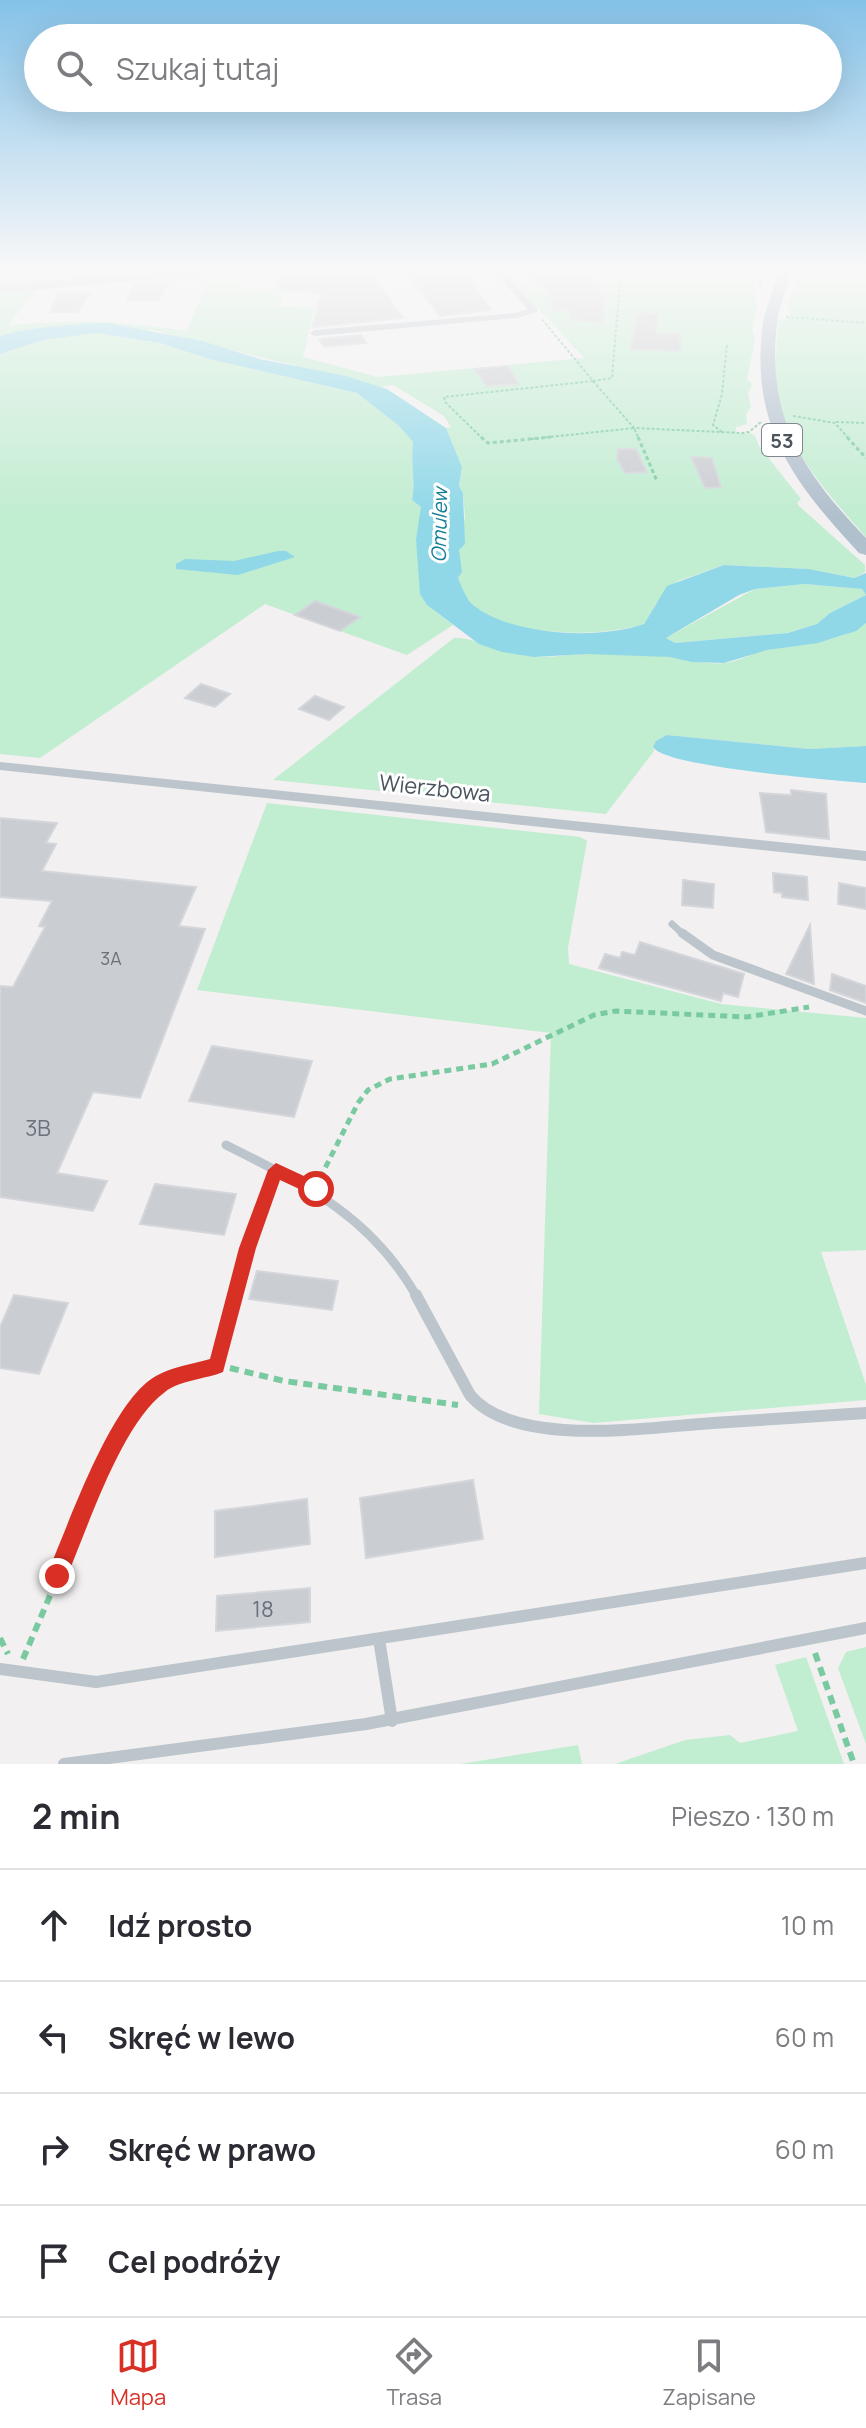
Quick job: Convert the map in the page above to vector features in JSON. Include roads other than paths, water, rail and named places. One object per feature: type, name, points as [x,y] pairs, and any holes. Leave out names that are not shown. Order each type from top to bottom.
[{"type":"main road","name":"53","points":[[769,352],[767,373],[773,416],[787,450],[807,481],[866,549]]},
{"type":"street","name":"Wierzbowa","points":[[0,766],[866,856]]},
{"type":"lane","points":[[672,924],[690,941],[713,955],[866,1011]]},
{"type":"lane","points":[[226,1145],[316,1189],[380,1242],[423,1309],[460,1381],[483,1409],[518,1421],[561,1429],[599,1430],[866,1413]]},
{"type":"lane","points":[[217,1366],[248,1248],[276,1170]]},
{"type":"lane","points":[[0,1669],[96,1682],[866,1563]]},
{"type":"lane","points":[[64,1764],[149,1756],[392,1721],[866,1628]]},
{"type":"lane","points":[[379,1639],[392,1721]]},
{"type":"water","name":"Omulew","points":[[189,352],[238,352],[346,376],[387,389],[446,428],[462,467],[459,486],[463,493],[465,544],[459,550],[462,572],[458,578],[473,605],[489,615],[532,629],[556,632],[625,629],[644,624],[667,586],[724,565],[809,569],[854,578],[866,573],[866,595],[866,623],[856,631],[818,643],[767,650],[724,663],[692,662],[670,657],[587,654],[534,657],[502,652],[479,644],[427,605],[420,594],[416,539],[421,507],[412,500],[413,442],[399,426],[357,393]],"holes":[[[805,584],[862,589],[866,595],[830,613],[817,624],[788,633],[675,643],[666,638],[739,595],[755,589]]]},
{"type":"water","points":[[286,551],[295,557],[238,575],[176,569],[176,564],[185,559],[234,561]]},
{"type":"water","points":[[667,735],[809,749],[866,746],[866,783],[686,761],[653,747],[656,741]]}]
